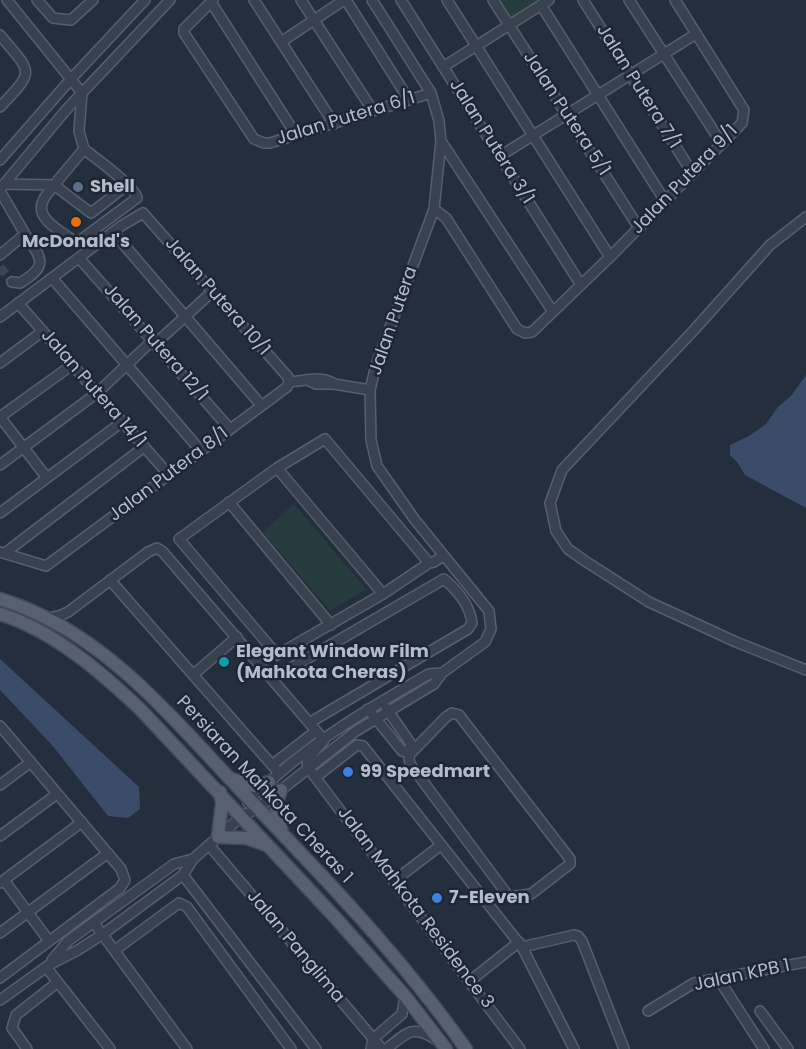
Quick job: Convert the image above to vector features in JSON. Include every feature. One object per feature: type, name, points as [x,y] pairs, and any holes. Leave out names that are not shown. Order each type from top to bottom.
[{"type":"main road","name":"Persiaran Mahkota Cheras 1","points":[[0,599],[18,604],[66,627],[125,671],[376,935],[444,1019],[465,1049]]},
{"type":"main road","name":"Persiaran Mahkota Cheras 1","points":[[0,614],[37,630],[114,683],[272,849],[405,996],[445,1048]]},
{"type":"main road","points":[[230,779],[254,786],[274,778]]},
{"type":"main road","points":[[282,790],[276,811],[283,835]]},
{"type":"main road","points":[[219,792],[222,804],[213,841],[246,838],[272,849]]},
{"type":"street","points":[[7,0],[82,93],[79,131],[84,149],[136,193],[137,198],[75,242],[45,220],[42,202],[84,149]]},
{"type":"street","points":[[38,0],[54,18],[71,20],[93,0]]},
{"type":"street","points":[[0,160],[145,0]]},
{"type":"street","points":[[1,188],[82,93],[170,0]]},
{"type":"street","points":[[254,0],[334,124]]},
{"type":"street","points":[[301,0],[373,111]]},
{"type":"street","points":[[281,42],[345,0],[409,100]]},
{"type":"street","name":"Jalan Putera","points":[[253,804],[282,790],[356,731],[434,684],[442,673],[485,642],[492,623],[492,616],[486,605],[442,554],[377,466],[371,440],[370,390],[376,365],[434,209],[441,141],[439,121],[431,93],[372,0]]},
{"type":"street","name":"Jalan Putera 3/1","points":[[401,0],[581,285]]},
{"type":"street","points":[[447,0],[610,257]]},
{"type":"street","name":"Jalan Putera 5/1","points":[[493,0],[639,228]]},
{"type":"street","name":"Jalan Putera 7/1","points":[[583,0],[693,174]]},
{"type":"street","points":[[629,0],[722,144]]},
{"type":"street","name":"Jalan Putera 9/1","points":[[434,209],[447,218],[517,329],[525,333],[532,332],[610,257],[742,123],[744,110],[675,0]]},
{"type":"street","points":[[212,1],[296,135]]},
{"type":"street","name":"Jalan Putera 6/1","points":[[212,1],[184,29],[184,33],[254,139],[270,143],[431,93]]},
{"type":"street","points":[[443,67],[545,2],[665,201]]},
{"type":"street","points":[[500,156],[696,34]]},
{"type":"street","points":[[0,35],[25,66],[27,74],[23,83],[0,105]]},
{"type":"street","points":[[441,141],[553,312]]},
{"type":"street","points":[[1,188],[54,185],[91,213],[127,184]]},
{"type":"street","points":[[1,188],[41,261],[39,268],[20,283],[12,282]]},
{"type":"street","name":"Jalan Putera 10/1","points":[[113,232],[143,213],[288,377],[289,382]]},
{"type":"street","points":[[806,218],[770,245],[694,330],[562,470],[550,503],[556,531],[568,549],[585,561],[649,602],[736,642],[806,670]]},
{"type":"street","points":[[0,317],[113,232],[261,405]]},
{"type":"street","points":[[0,255],[25,234]]},
{"type":"street","name":"Jalan Putera 12/1","points":[[79,258],[230,429]]},
{"type":"street","points":[[52,278],[201,451]]},
{"type":"street","points":[[0,465],[97,393],[126,365],[212,292]]},
{"type":"street","name":"Jalan Putera 14/1","points":[[18,303],[169,475]]},
{"type":"street","points":[[0,363],[43,331]]},
{"type":"street","points":[[47,478],[0,417],[72,364]]},
{"type":"street","points":[[289,382],[307,380],[316,384],[334,384],[370,390]]},
{"type":"street","name":"Jalan Putera 8/1","points":[[2,552],[46,566],[287,387],[289,382]]},
{"type":"street","points":[[0,513],[122,422]]},
{"type":"street","points":[[429,563],[325,439],[277,468],[179,539],[277,655],[383,594],[429,563],[432,558],[442,554]]},
{"type":"street","points":[[2,552],[144,447]]},
{"type":"street","points":[[277,468],[383,594]]},
{"type":"street","points":[[229,502],[331,625]]},
{"type":"street","points":[[47,618],[68,612],[148,552],[157,548],[164,552],[324,740],[309,756],[308,769]]},
{"type":"street","points":[[272,679],[444,579],[471,612],[472,623],[468,629],[309,723]]},
{"type":"street","points":[[110,580],[272,765],[274,778]]},
{"type":"street","points":[[194,674],[237,637]]},
{"type":"street","points":[[407,666],[418,680]]},
{"type":"street","name":"Jalan Putera","points":[[242,816],[274,778],[303,753],[368,709],[418,680],[429,674],[442,673]]},
{"type":"street","points":[[382,701],[411,744],[409,753],[408,759],[410,764],[509,897],[531,894],[570,864],[570,859],[459,715],[452,713],[446,717],[409,753]]},
{"type":"street","points":[[368,709],[402,751],[409,753]]},
{"type":"street","points":[[272,765],[316,731]]},
{"type":"street","points":[[0,978],[120,888],[125,880],[121,869],[108,853],[31,762],[2,733]]},
{"type":"street","points":[[316,777],[360,744],[520,944],[574,1049]]},
{"type":"street","points":[[0,785],[31,762]]},
{"type":"street","name":"Jalan Mahkota Residence 3","points":[[308,769],[520,1049]]},
{"type":"street","points":[[0,836],[57,794]]},
{"type":"street","points":[[0,1000],[47,966],[103,934],[183,875],[193,859],[242,816]]},
{"type":"street","points":[[49,941],[2,881],[82,822]]},
{"type":"street","name":"Jalan Panglima","points":[[213,841],[372,1044],[382,1049]]},
{"type":"street","points":[[394,881],[441,844]]},
{"type":"street","points":[[0,933],[108,853]]},
{"type":"street","points":[[47,966],[68,941],[174,864],[193,859]]},
{"type":"street","points":[[183,875],[316,1049]]},
{"type":"street","points":[[115,951],[179,903],[187,907],[291,1049]]},
{"type":"street","points":[[94,922],[187,1049]]},
{"type":"street","points":[[470,981],[520,944],[578,936],[582,941],[624,1049]]},
{"type":"street","name":"Jalan KPB 1","points":[[648,1011],[694,983],[806,962]]},
{"type":"street","points":[[47,966],[110,1049]]},
{"type":"street","points":[[718,978],[764,1049]]},
{"type":"street","points":[[27,1049],[12,1028],[16,1015],[58,982]]},
{"type":"street","points":[[372,1044],[402,1014],[405,996]]},
{"type":"street","points":[[760,1011],[788,1049]]},
{"type":"street","points":[[386,1049],[410,1031],[418,1030],[427,1033],[445,1048]]},
{"type":"green space","points":[[500,0],[542,0],[512,19]]},
{"type":"green space","points":[[294,504],[366,589],[330,611],[263,532]]},
{"type":"water","points":[[806,375],[806,508],[745,475],[730,455],[730,445],[766,424]]},
{"type":"water","points":[[0,659],[139,787],[140,809],[128,818],[108,816],[52,745],[0,690]]},
{"type":"tunnel","points":[[0,267],[12,282]]},
{"type":"place","name":"Shell","points":[[78,187]]},
{"type":"place","name":"McDonald's","points":[[76,222]]},
{"type":"place","name":"Elegant Window Film (Mahkota Cheras)","points":[[224,662]]},
{"type":"place","name":"99 Speedmart","points":[[348,772]]},
{"type":"place","name":"7-Eleven","points":[[437,898]]}]
